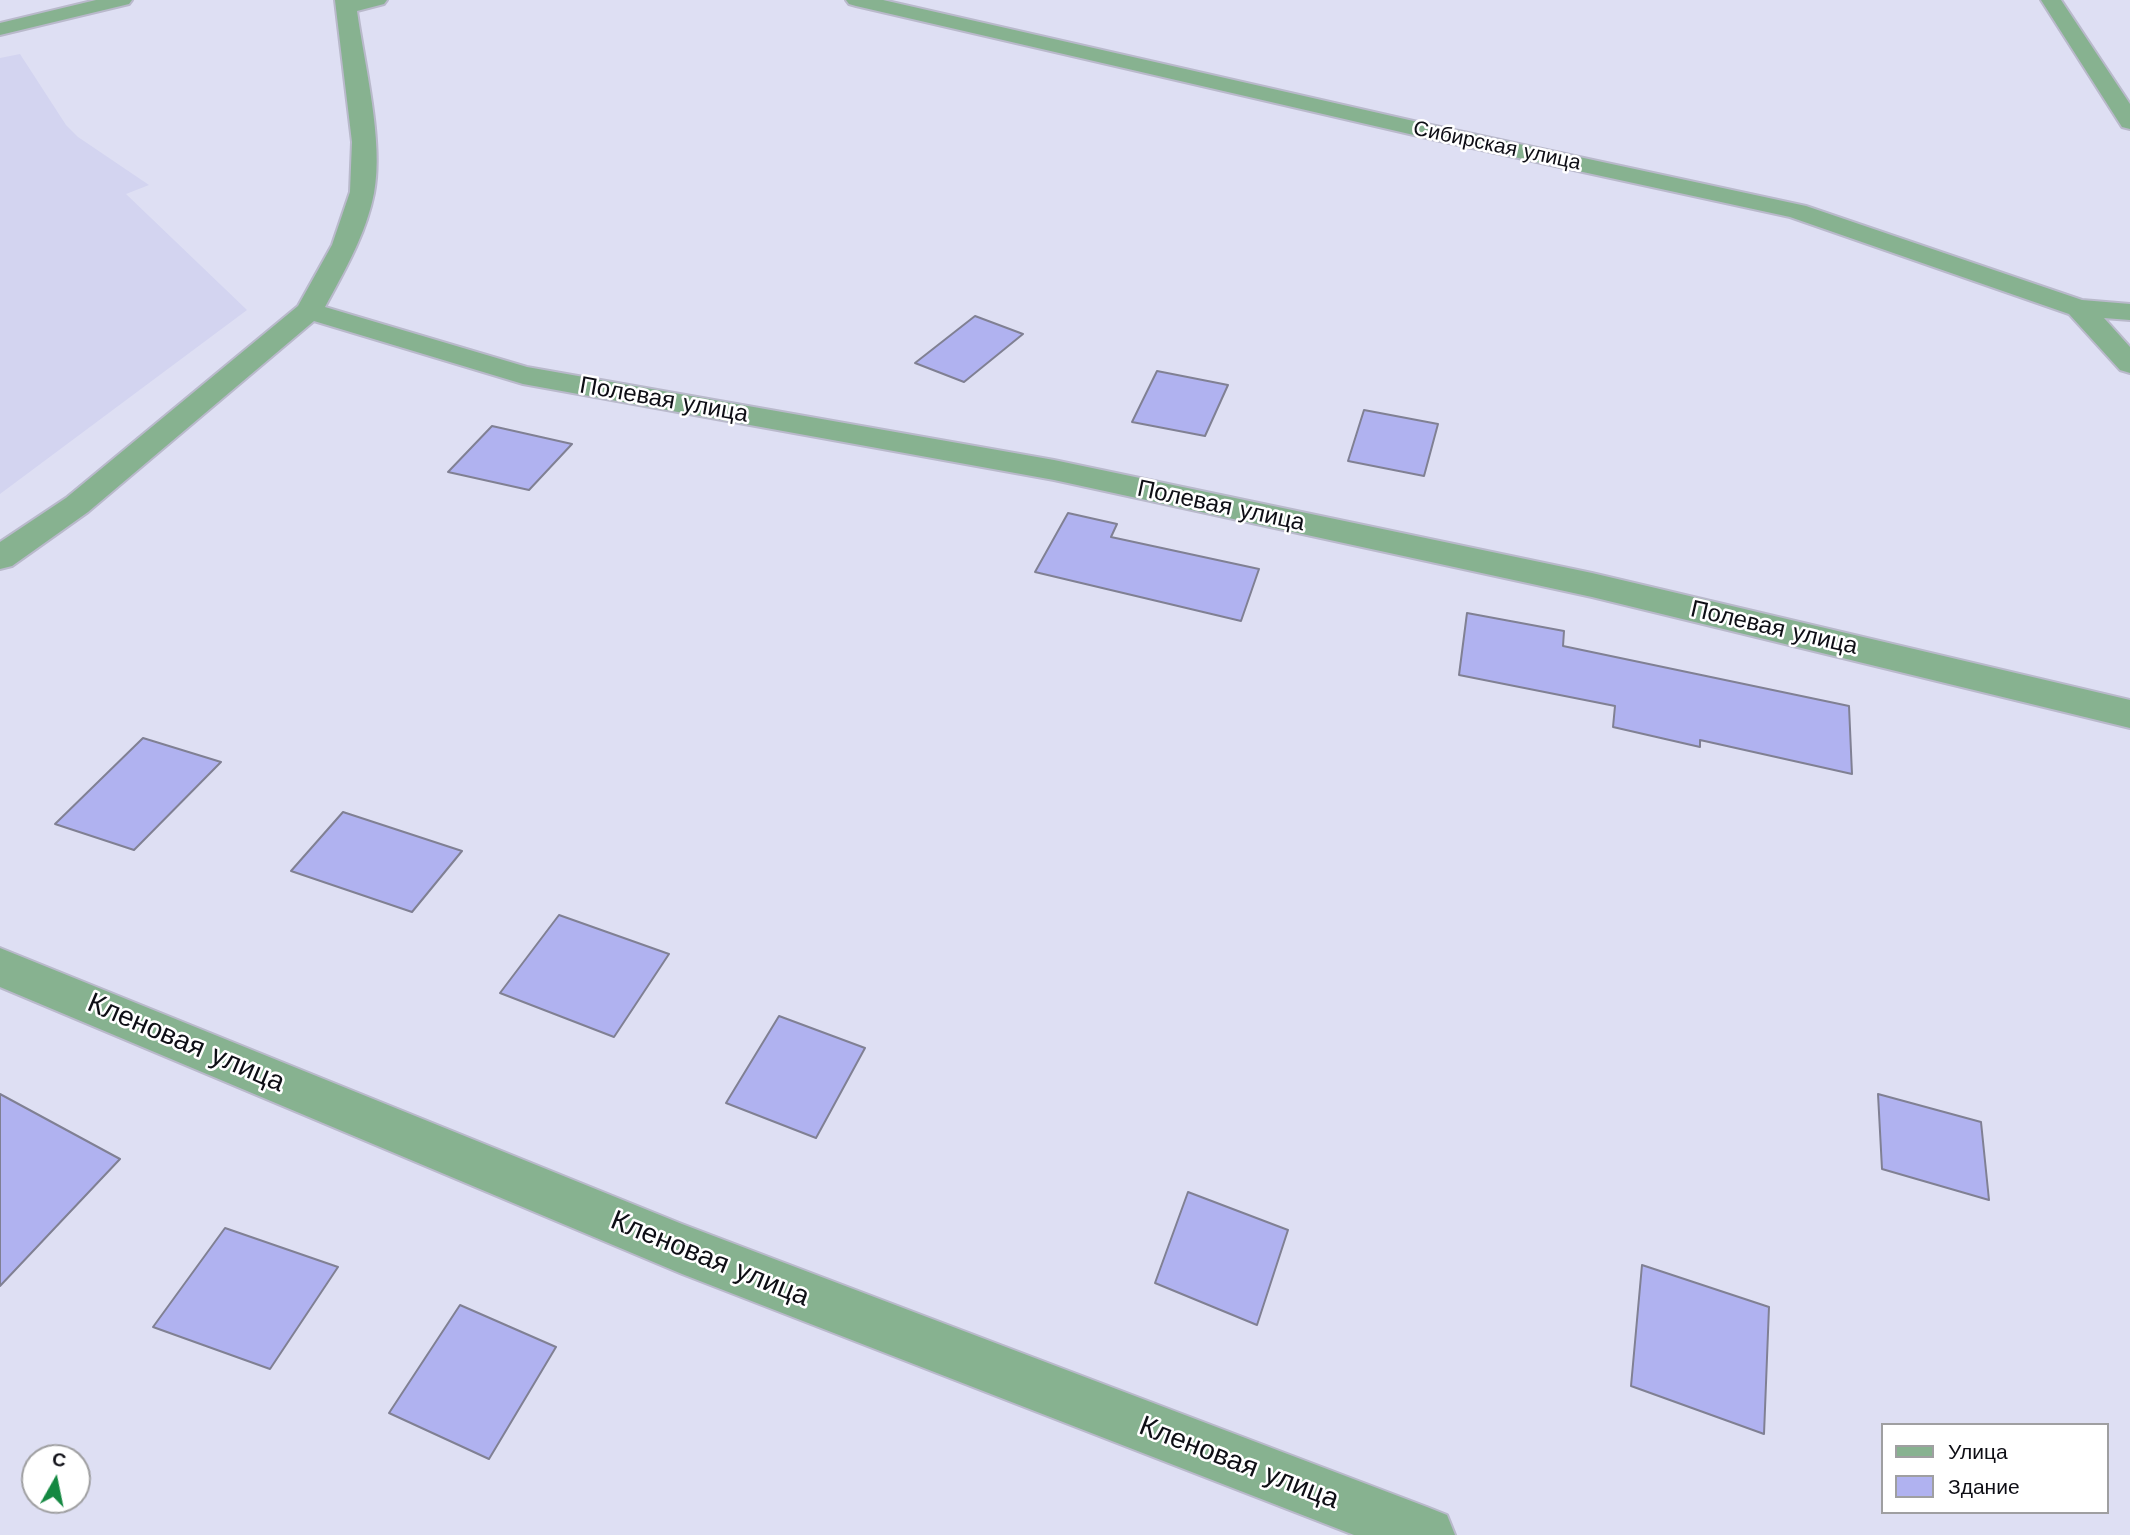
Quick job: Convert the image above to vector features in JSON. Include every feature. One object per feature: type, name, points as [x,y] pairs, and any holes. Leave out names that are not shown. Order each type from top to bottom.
[{"type":"street","points":[[0,29],[122,0]]},
{"type":"street","points":[[0,558],[77,505],[309,311],[345,245],[362,192],[364,142],[346,4],[377,0]]},
{"type":"street","name":"Сибирская улица","points":[[856,0],[1418,129],[1797,211],[2079,308],[2130,312]]},
{"type":"street","points":[[2051,0],[2130,122]]},
{"type":"street","points":[[2079,308],[2130,365]]},
{"type":"street","name":"Полевая улица","points":[[309,311],[523,375],[1068,473],[1592,584],[2130,713]]},
{"type":"street","name":"Кленовая улица","points":[[0,967],[682,1249],[1427,1535]]},
{"type":"shaded area","points":[[20,54],[66,125],[78,137],[149,185],[126,194],[247,310],[0,494],[0,58]]},
{"type":"building","points":[[975,316],[1023,334],[964,382],[915,363]]},
{"type":"building","points":[[1157,371],[1228,385],[1205,436],[1132,422]]},
{"type":"building","points":[[1364,410],[1438,424],[1424,476],[1348,461]]},
{"type":"building","points":[[492,426],[572,444],[529,490],[448,472]]},
{"type":"building","points":[[1068,513],[1117,524],[1111,537],[1259,569],[1241,621],[1035,572]]},
{"type":"building","points":[[1467,613],[1564,631],[1563,646],[1849,706],[1852,774],[1700,740],[1700,747],[1613,727],[1615,706],[1459,675]]},
{"type":"building","points":[[143,738],[221,762],[134,850],[55,824]]},
{"type":"building","points":[[343,812],[462,851],[412,912],[291,871]]},
{"type":"building","points":[[559,915],[669,954],[614,1037],[500,993]]},
{"type":"building","points":[[779,1016],[865,1048],[816,1138],[726,1103]]},
{"type":"building","points":[[0,1094],[120,1159],[0,1286]]},
{"type":"building","points":[[1878,1094],[1981,1122],[1989,1200],[1882,1169]]},
{"type":"building","points":[[1188,1192],[1288,1230],[1257,1325],[1155,1283]]},
{"type":"building","points":[[225,1228],[338,1267],[270,1369],[153,1327]]},
{"type":"building","points":[[1642,1265],[1769,1307],[1764,1434],[1631,1386]]},
{"type":"building","points":[[460,1305],[556,1347],[489,1459],[389,1413]]}]
